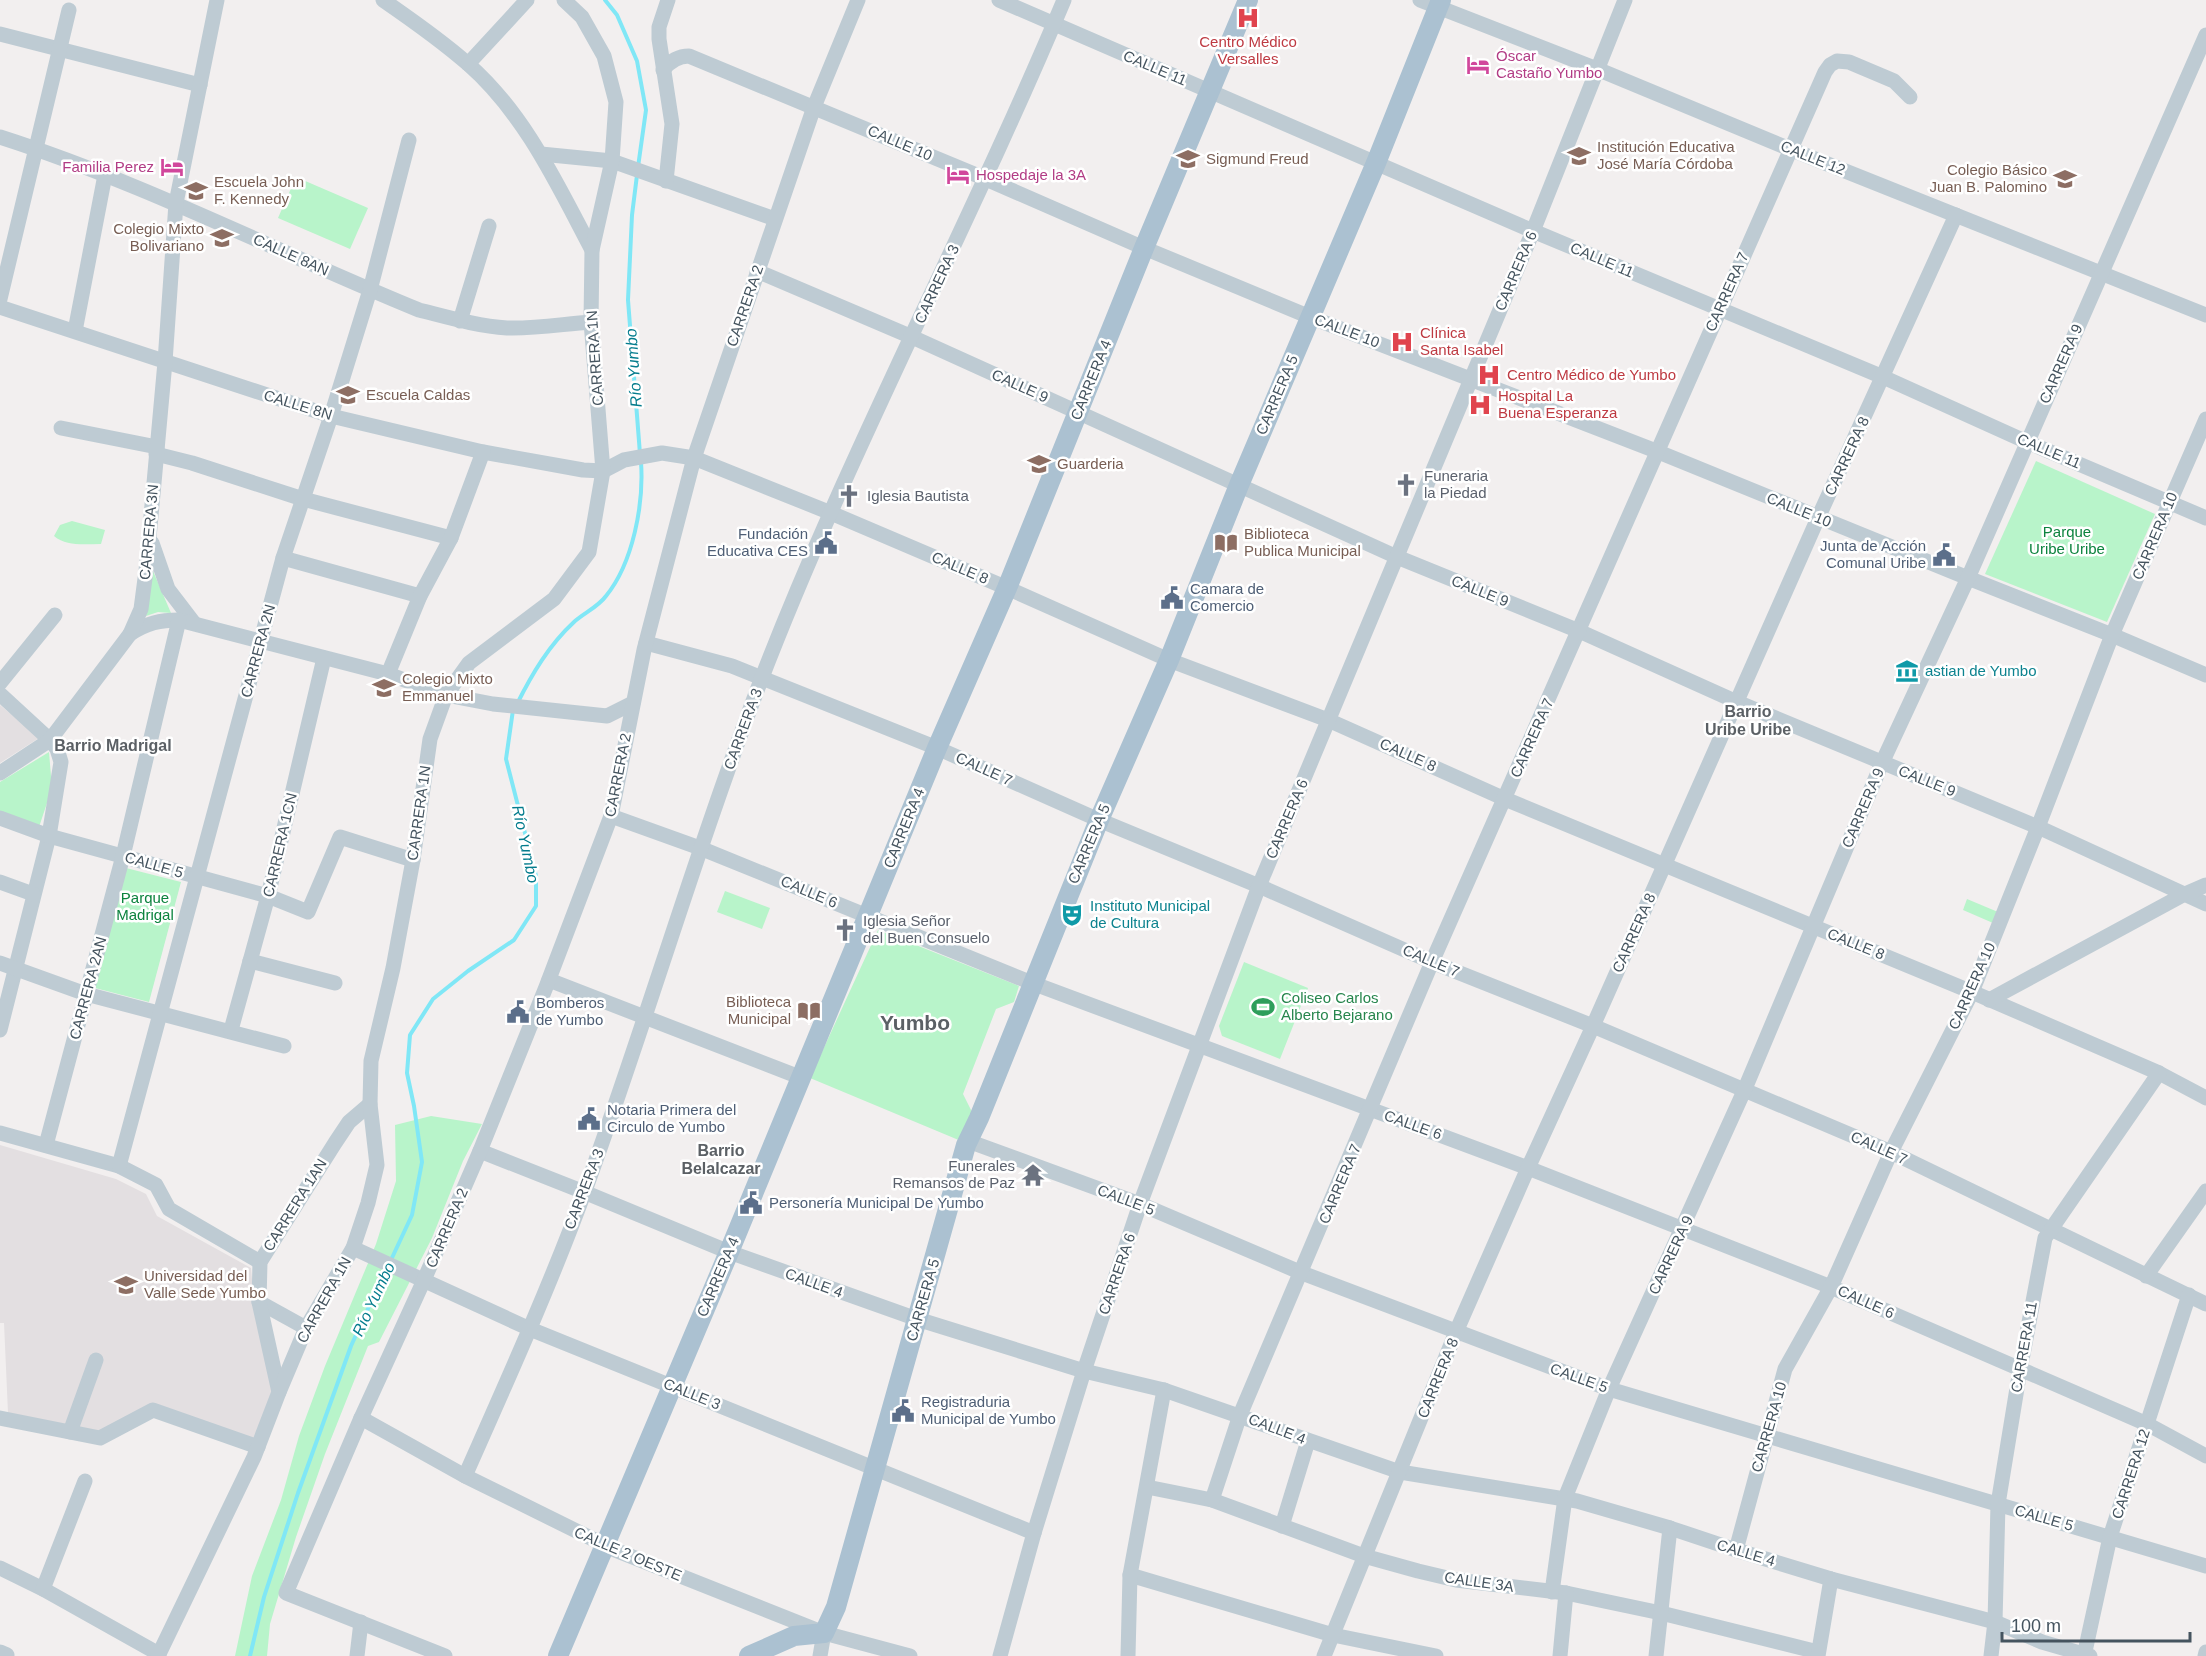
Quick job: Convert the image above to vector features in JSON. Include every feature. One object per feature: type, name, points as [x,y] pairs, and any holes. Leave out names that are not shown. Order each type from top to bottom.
[{"type":"main road","name":"CARRERA 4","points":[[558,1656],[802,1078],[937,748],[1007,588],[1144,248],[1248,0]]},
{"type":"main road","name":"CARRERA 5","points":[[824,1634],[836,1608],[968,1141],[1099,820],[1169,660],[1239,485],[1376,163],[1433,3]]},
{"type":"main road","points":[[749,1656],[794,1636],[824,1634]]},
{"type":"street","name":"CARRERA 3N","points":[[0,773],[50,740],[130,634],[141,609],[165,363],[176,203],[217,0]]},
{"type":"street","points":[[383,0],[468,64],[506,105],[541,154],[592,250]]},
{"type":"street","points":[[468,64],[527,0]]},
{"type":"street","name":"CARRERA 1N","points":[[158,1655],[258,1447],[306,1328],[355,1249],[377,1165],[369,1104],[371,1060],[393,968],[413,860],[430,740],[446,695],[469,663],[554,599],[589,552],[603,471],[591,322],[592,250],[617,163],[616,102],[604,56],[582,17],[564,0]]},
{"type":"street","points":[[661,179],[672,124],[659,39],[659,27],[668,0]]},
{"type":"street","name":"CARRERA 2","points":[[361,1622],[286,1593],[361,1418],[480,1152],[612,816],[625,740],[646,643],[694,458],[814,107],[858,0]]},
{"type":"street","name":"CALLE 11","points":[[999,0],[1533,231],[1883,377],[2027,442],[2206,518]]},
{"type":"street","name":"CARRERA 3","points":[[465,1476],[530,1329],[584,1192],[646,1017],[700,848],[762,678],[840,489],[986,179],[1064,0]]},
{"type":"street","name":"CARRERA 6","points":[[1000,1656],[1034,1533],[1084,1371],[1140,1204],[1259,886],[1533,231],[1624,0]]},
{"type":"street","name":"CALLE 12","points":[[1433,3],[2206,315]]},
{"type":"street","points":[[0,299],[69,10]]},
{"type":"street","points":[[0,34],[200,85]]},
{"type":"street","name":"CARRERA 9","points":[[1560,1656],[1559,1592],[1566,1498],[1609,1389],[1744,1091],[1882,763],[1968,578],[2206,35]]},
{"type":"street","name":"CALLE 10","points":[[663,70],[669,62],[689,56],[1310,317],[1656,451],[2206,675]]},
{"type":"street","name":"CARRERA 7","points":[[1212,1500],[1240,1415],[1432,962],[1825,72],[1837,61],[1849,62],[1890,78],[1910,97]]},
{"type":"street","name":"CALLE 8AN","points":[[0,137],[36,148],[176,203],[419,310],[460,321],[517,328],[591,322]]},
{"type":"street","name":"CARRERA 2N","points":[[119,1166],[283,558],[331,416],[370,290],[409,140]]},
{"type":"street","points":[[541,154],[617,163],[776,219]]},
{"type":"street","points":[[75,331],[105,175]]},
{"type":"street","name":"CARRERA 8","points":[[1324,1656],[1456,1332],[1528,1167],[1956,215]]},
{"type":"street","points":[[460,321],[489,226]]},
{"type":"street","name":"CALLE 9","points":[[757,272],[912,337],[1397,557],[1580,631],[1737,702],[2038,827],[2206,904]]},
{"type":"street","name":"CALLE 8N","points":[[0,307],[331,416],[483,453],[584,470],[603,471]]},
{"type":"street","name":"CARRERA 10","points":[[1736,1550],[1785,1369],[1832,1287],[1891,1152],[1972,992],[2112,635],[2206,419]]},
{"type":"street","points":[[61,428],[156,451],[303,499],[451,538]]},
{"type":"street","points":[[388,674],[420,596],[451,538],[483,453]]},
{"type":"street","name":"CALLE 8","points":[[603,471],[624,460],[662,453],[694,458],[831,513],[1169,660],[1328,720],[1505,799],[1665,863],[1972,992],[2204,1094]]},
{"type":"street","points":[[149,535],[168,589],[187,622]]},
{"type":"street","points":[[283,558],[420,596]]},
{"type":"street","points":[[0,683],[55,615]]},
{"type":"street","points":[[130,634],[145,624],[162,620],[187,622],[388,674],[446,695],[493,704],[607,717],[633,703]]},
{"type":"street","name":"CARRERA 2AN","points":[[46,1145],[187,622]]},
{"type":"street","name":"CALLE 7","points":[[646,643],[706,657],[937,748],[1099,820],[1259,886],[1432,962],[1593,1026],[1891,1152],[2206,1304]]},
{"type":"street","name":"CARRERA 1CN","points":[[231,1030],[268,896],[324,658]]},
{"type":"street","points":[[0,694],[50,740],[57,749],[61,762],[49,836],[0,1030]]},
{"type":"street","points":[[607,717],[625,740]]},
{"type":"street","name":"CALLE 6","points":[[612,816],[700,848],[1032,983],[1528,1167],[1832,1287],[2147,1424],[2206,1456]]},
{"type":"street","name":"CALLE 5","points":[[0,818],[49,836],[268,896],[308,912],[340,837],[413,860]]},
{"type":"street","points":[[0,882],[33,894]]},
{"type":"street","points":[[1989,1000],[2183,895],[2206,885]]},
{"type":"street","points":[[250,961],[335,983]]},
{"type":"street","points":[[0,963],[86,994],[159,1014],[231,1030],[284,1046]]},
{"type":"street","points":[[549,980],[802,1078]]},
{"type":"street","name":"CARRERA 11","points":[[1991,1656],[1995,1622],[1998,1504],[2042,1251],[2050,1229],[2159,1073]]},
{"type":"street","name":"CARRERA 1AN","points":[[279,1392],[259,1302],[260,1262],[307,1184],[344,1129],[369,1104]]},
{"type":"street","points":[[0,1133],[119,1166],[156,1185],[169,1209],[260,1262]]},
{"type":"street","name":"CALLE 5","points":[[968,1141],[1140,1204],[1302,1273],[1609,1389],[2206,1566]]},
{"type":"street","name":"CALLE 4","points":[[480,1152],[729,1252],[917,1319],[1084,1371],[1164,1390],[1400,1472],[1566,1498],[1831,1579],[1995,1622],[2042,1642],[2086,1655]]},
{"type":"street","points":[[2146,1276],[2206,1191]]},
{"type":"street","name":"CALLE 3","points":[[355,1249],[530,1329],[1034,1533]]},
{"type":"street","name":"CARRERA 12","points":[[2086,1655],[2110,1537],[2189,1294]]},
{"type":"street","points":[[259,1302],[306,1328]]},
{"type":"street","points":[[70,1432],[96,1360]]},
{"type":"street","points":[[1128,1656],[1130,1575],[1164,1390]]},
{"type":"street","points":[[0,1418],[100,1438],[153,1410],[258,1447]]},
{"type":"street","name":"CALLE 2 OESTE","points":[[361,1418],[465,1476],[605,1546],[824,1634],[910,1656]]},
{"type":"street","points":[[1282,1526],[1308,1441]]},
{"type":"street","points":[[43,1589],[85,1481]]},
{"type":"street","name":"CALLE 3A","points":[[1147,1487],[1212,1500],[1364,1556],[1418,1571],[1456,1580],[1559,1592],[1660,1613],[1818,1654]]},
{"type":"street","points":[[1656,1656],[1670,1528]]},
{"type":"street","points":[[0,1568],[43,1589],[158,1655]]},
{"type":"street","points":[[1130,1575],[1333,1635],[1436,1656]]},
{"type":"street","points":[[1818,1654],[1831,1579]]},
{"type":"street","points":[[357,1656],[361,1622],[445,1656]]},
{"type":"street","points":[[820,1656],[824,1634]]},
{"type":"street","points":[[2205,1656],[2206,1652]]},
{"type":"shaded area","points":[[0,705],[39,738],[0,763]]},
{"type":"shaded area","name":"Universidad del Valle Sede Yumbo","points":[[0,1145],[116,1179],[146,1194],[157,1216],[251,1268],[254,1302],[272,1391],[254,1440],[155,1405],[101,1432],[8,1413],[4,1323],[0,1323]]},
{"type":"green space","points":[[296,177],[368,208],[350,249],[278,218]]},
{"type":"green space","name":"Parque Uribe Uribe","points":[[2036,461],[2155,514],[2107,622],[1985,574]]},
{"type":"green space","points":[[72,521],[105,530],[101,544],[70,543],[54,536],[60,525]]},
{"type":"green space","points":[[153,571],[171,613],[158,612],[146,616]]},
{"type":"green space","points":[[49,752],[52,788],[39,827],[0,813],[0,782]]},
{"type":"green space","name":"Parque Madrigal","points":[[126,868],[181,882],[149,1002],[95,988]]},
{"type":"green space","points":[[725,891],[770,908],[762,929],[717,912]]},
{"type":"green space","points":[[1967,899],[1998,912],[1993,923],[1963,910]]},
{"type":"green space","points":[[878,930],[1019,986],[1014,1002],[996,1009],[963,1094],[972,1112],[961,1141],[810,1078]]},
{"type":"green space","name":"Coliseo Carlos Alberto Bejarano","points":[[1244,962],[1308,988],[1280,1059],[1222,1036],[1219,1026]]},
{"type":"green space","points":[[431,1116],[482,1124],[463,1161],[432,1238],[379,1342],[368,1346],[325,1454],[296,1537],[270,1624],[267,1656],[235,1656],[252,1576],[281,1500],[299,1436],[325,1366],[376,1244],[396,1181],[395,1125]]},
{"type":"waterway","name":"Río Yumbo","points":[[605,0],[617,15],[637,61],[646,110],[638,167]]},
{"type":"waterway","name":"Río Yumbo","points":[[637,175],[632,215],[628,300],[640,454]]},
{"type":"waterway","name":"Río Yumbo","points":[[517,704],[549,650],[574,622],[603,600],[623,567],[635,532],[641,496],[641,462]]},
{"type":"waterway","name":"Río Yumbo","points":[[391,1260],[412,1215],[422,1162],[407,1073],[410,1035],[433,999],[468,971],[514,940],[536,906],[536,876],[506,759],[513,710]]},
{"type":"waterway","name":"Río Yumbo","points":[[250,1656],[264,1597],[298,1493],[351,1346],[387,1267]]},
{"type":"place","name":"Centro Médico Versalles","points":[[1248,18]]},
{"type":"place","name":"Óscar Castaño Yumbo","points":[[1478,65]]},
{"type":"place","name":"Institución Educativa José María Córdoba","points":[[1579,156]]},
{"type":"place","name":"Sigmund Freud","points":[[1188,159]]},
{"type":"place","name":"Familia Perez","points":[[172,167]]},
{"type":"place","name":"Hospedaje la 3A","points":[[958,175]]},
{"type":"place","name":"Colegio Básico Juan B. Palomino","points":[[2065,179]]},
{"type":"place","name":"Escuela John F. Kennedy","points":[[196,191]]},
{"type":"place","name":"Colegio Mixto Bolivariano","points":[[222,238]]},
{"type":"place","name":"Clínica Santa Isabel","points":[[1402,342]]},
{"type":"place","name":"Centro Médico de Yumbo","points":[[1489,375]]},
{"type":"place","name":"Escuela Caldas","points":[[348,395]]},
{"type":"place","name":"Hospital La Buena Esperanza","points":[[1480,405]]},
{"type":"place","name":"Guarderia","points":[[1039,464]]},
{"type":"place","name":"Funeraria la Piedad","points":[[1406,485]]},
{"type":"place","name":"Iglesia Bautista","points":[[849,496]]},
{"type":"place","name":"Fundación Educativa CES","points":[[826,543]]},
{"type":"place","name":"Biblioteca Publica Municipal","points":[[1226,543]]},
{"type":"place","name":"Junta de Acción Comunal Uribe","points":[[1944,555]]},
{"type":"place","name":"Camara de Comercio","points":[[1172,598]]},
{"type":"place","name":"astian de Yumbo","points":[[1907,671]]},
{"type":"place","name":"Colegio Mixto Emmanuel","points":[[384,688]]},
{"type":"place","name":"Instituto Municipal de Cultura","points":[[1072,915]]},
{"type":"place","name":"Iglesia Señor del Buen Consuelo","points":[[845,930]]},
{"type":"place","name":"Coliseo Carlos Alberto Bejarano","points":[[1263,1007]]},
{"type":"place","name":"Biblioteca Municipal","points":[[809,1011]]},
{"type":"place","name":"Bomberos de Yumbo","points":[[518,1012]]},
{"type":"place","name":"Notaria Primera del Circulo de Yumbo","points":[[589,1119]]},
{"type":"place","name":"Funerales Remansos de Paz","points":[[1033,1175]]},
{"type":"place","name":"Personería Municipal De Yumbo","points":[[751,1203]]},
{"type":"place","name":"Universidad del Valle Sede Yumbo","points":[[126,1285]]},
{"type":"place","name":"Registraduria Municipal de Yumbo","points":[[903,1411]]},
{"type":"district","name":"Barrio Uribe Uribe","points":[[1748,720]]},
{"type":"district","name":"Barrio Madrigal","points":[[113,745]]},
{"type":"district","name":"Yumbo","points":[[915,1023]]},
{"type":"district","name":"Barrio Belalcazar","points":[[721,1159]]}]
